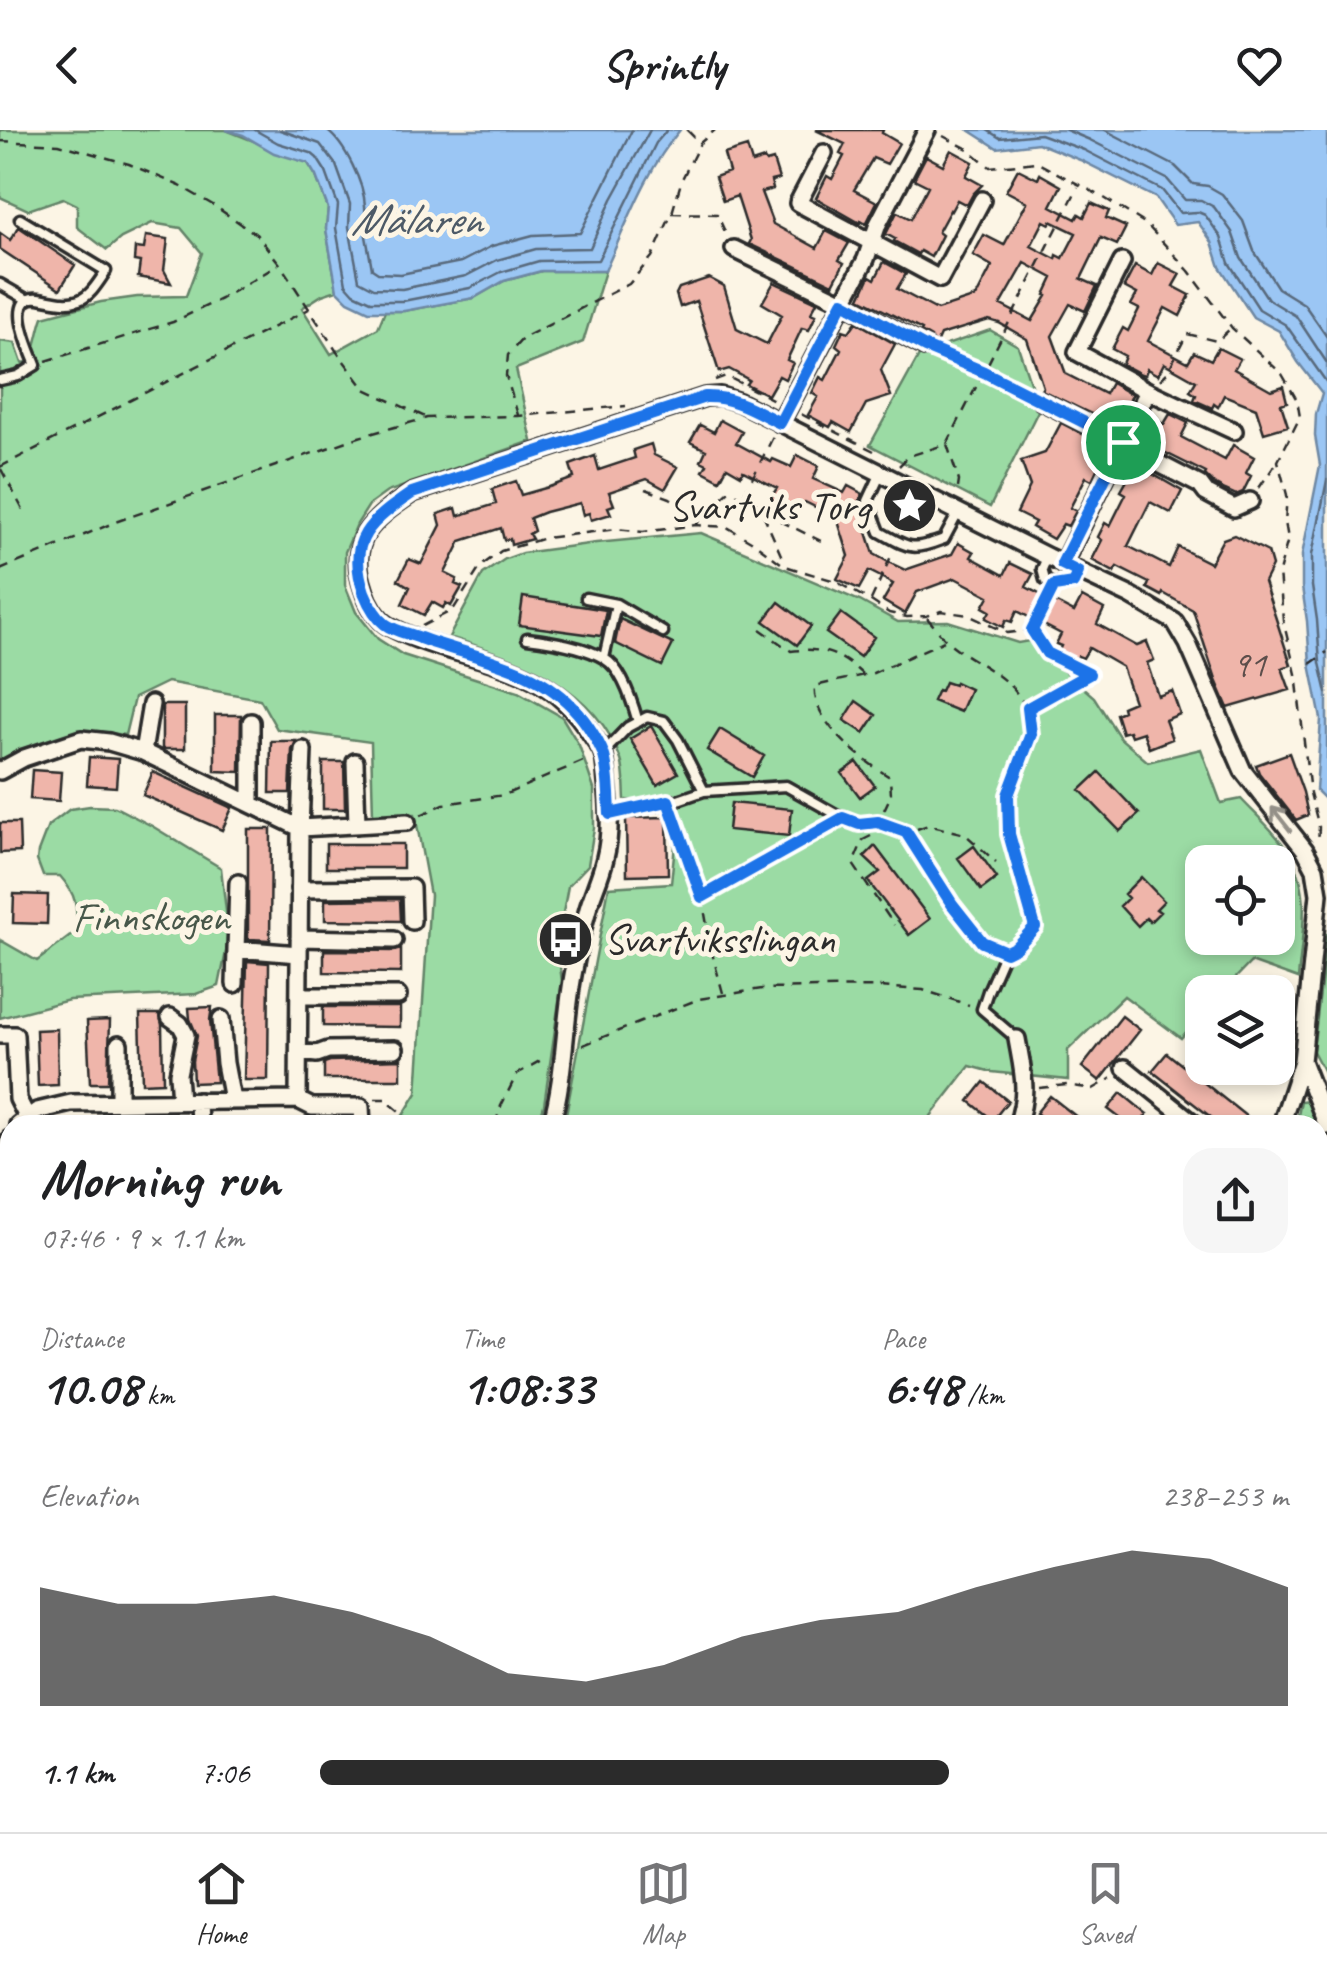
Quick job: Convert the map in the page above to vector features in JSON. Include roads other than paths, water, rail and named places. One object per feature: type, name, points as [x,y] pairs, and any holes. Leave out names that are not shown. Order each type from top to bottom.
[{"type":"street","points":[[780,423],[866,259],[878,224],[927,130]]},
{"type":"street","points":[[824,153],[798,203],[940,279],[982,200]]},
{"type":"street","points":[[734,249],[925,347]]},
{"type":"street","points":[[1122,262],[1076,352],[1234,432]]},
{"type":"street","points":[[1055,560],[1148,391]]},
{"type":"street","points":[[554,1115],[566,1047],[572,978],[587,912],[606,857],[610,814],[603,753],[578,713],[522,672],[385,624],[368,602],[357,572],[357,554],[364,535],[380,514],[412,493],[705,397],[720,396],[1131,596],[1175,622],[1243,772],[1305,850],[1315,869],[1319,894],[1302,1061],[1285,1115]]},
{"type":"street","points":[[1042,402],[1123,442],[1234,508],[1250,500]]},
{"type":"street","points":[[143,752],[151,704]]},
{"type":"street","points":[[251,722],[251,804]]},
{"type":"street","points":[[0,772],[24,758],[81,739],[109,742],[143,752],[300,828],[406,822]]},
{"type":"street","points":[[302,750],[298,1052],[309,1115]]},
{"type":"street","points":[[355,762],[357,825]]},
{"type":"street","points":[[235,984],[238,883]]},
{"type":"street","points":[[300,889],[410,888],[412,921]]},
{"type":"street","points":[[236,950],[394,940]]},
{"type":"street","points":[[299,996],[398,996]]},
{"type":"street","points":[[170,1017],[180,1024],[186,1036],[178,1074],[180,1101]]},
{"type":"street","points":[[221,1019],[232,1100]]},
{"type":"street","points":[[0,1035],[15,1034],[21,1115]]},
{"type":"street","points":[[1018,1038],[1025,1090],[1020,1115]]},
{"type":"street","points":[[118,1044],[119,1102]]},
{"type":"street","points":[[298,1052],[395,1049]]},
{"type":"street","points":[[1302,1061],[1322,1115]]},
{"type":"street","points":[[1125,1068],[1184,1115]]},
{"type":"street","points":[[30,1115],[37,1110],[71,1104],[232,1100],[361,1107],[361,1115]]},
{"type":"street","points":[[198,1101],[199,1115]]},
{"type":"lane","points":[[0,380],[18,376],[36,364],[20,328],[22,306],[36,297],[61,304],[82,300],[106,271],[20,219]]},
{"type":"lane","points":[[0,284],[28,300]]},
{"type":"lane","points":[[881,473],[868,501],[880,532],[898,542],[917,549],[944,539],[959,511]]},
{"type":"lane","points":[[1055,560],[1042,569],[1045,580],[1054,586],[1073,583],[1078,572]]},
{"type":"lane","points":[[586,598],[616,604],[662,632]]},
{"type":"lane","points":[[604,658],[616,604]]},
{"type":"lane","points":[[528,638],[557,642],[604,658],[613,666],[632,700],[638,722]]},
{"type":"lane","points":[[603,753],[628,728],[647,717],[664,722],[704,790]]},
{"type":"lane","points":[[610,814],[678,800],[704,790],[786,786],[843,818],[859,824],[878,822],[906,832],[982,942],[1006,952],[982,1010],[1018,1038]]},
{"type":"water","name":"Mälaren","points":[[226,130],[680,130],[647,180],[605,271],[541,271],[504,281],[474,298],[404,311],[369,311],[348,301],[337,290],[326,229],[328,208],[308,163],[274,153]]},
{"type":"water","points":[[969,130],[1327,130],[1327,801],[1316,790],[1321,719],[1310,664],[1302,587],[1302,555],[1320,465],[1315,436],[1322,393],[1279,331],[1253,317],[1220,267],[1212,242],[1198,222],[1175,225],[1156,198],[1038,143],[997,148]]},
{"type":"place","name":"Svartviks Torg","points":[[909,506]]},
{"type":"place","name":"Svartviksslingan","points":[[565,939]]},
{"type":"park label","name":"Finnskogen","points":[[151,917]]}]
